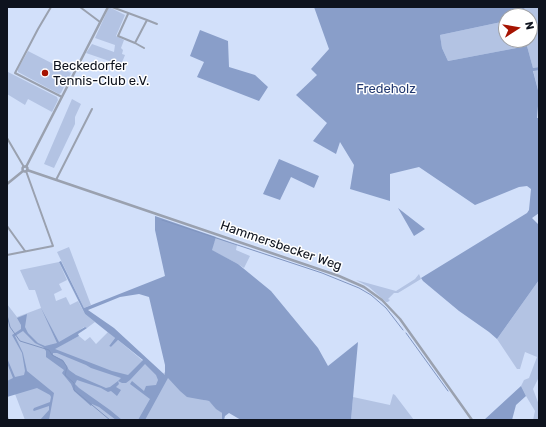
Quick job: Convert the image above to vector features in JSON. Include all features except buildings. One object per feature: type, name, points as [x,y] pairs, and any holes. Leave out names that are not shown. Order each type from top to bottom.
[{"type":"street","points":[[51,7],[15,73],[62,97]]},
{"type":"street","points":[[80,7],[100,23]]},
{"type":"street","points":[[7,183],[25,169],[108,7]]},
{"type":"street","points":[[112,7],[157,24]]},
{"type":"street","points":[[128,14],[118,36],[144,48]]},
{"type":"street","points":[[135,43],[147,20]]},
{"type":"street","points":[[56,180],[92,109]]},
{"type":"street","points":[[7,138],[25,169],[53,246],[7,255]]},
{"type":"street","name":"Hammersbecker Weg","points":[[25,169],[339,276],[364,287],[382,300],[400,319],[472,420]]},
{"type":"street","points":[[7,226],[25,252]]},
{"type":"shaded area","points":[[109,7],[125,15],[116,36],[124,40],[121,48],[123,50],[122,54],[125,55],[121,65],[86,53],[92,44],[114,52],[115,45],[95,38]]},
{"type":"shaded area","points":[[539,7],[539,67],[533,68],[528,48],[538,48],[538,8],[525,8]]},
{"type":"shaded area","points":[[498,23],[498,48],[516,48],[448,61],[442,48],[440,35]]},
{"type":"shaded area","name":"Beckedorfer Tennis-Club e.V.","points":[[28,51],[71,73],[61,93],[59,94],[18,72],[18,69]]},
{"type":"shaded area","points":[[533,70],[539,70],[539,94]]},
{"type":"shaded area","points":[[8,72],[57,97],[58,100],[52,112],[28,99],[25,105],[7,94]]},
{"type":"shaded area","points":[[72,99],[81,104],[75,117],[75,124],[54,168],[44,164]]},
{"type":"shaded area","points":[[216,237],[237,245],[236,250],[250,256],[244,268],[211,250]]},
{"type":"shaded area","points":[[69,247],[91,305],[84,308],[57,252]]},
{"type":"shaded area","points":[[59,262],[67,280],[59,284],[62,290],[54,294],[56,301],[66,297],[70,305],[78,301],[85,314],[95,322],[87,328],[84,327],[55,348],[79,336],[85,341],[90,337],[96,344],[108,332],[115,338],[109,346],[111,347],[118,340],[161,376],[165,372],[180,389],[209,401],[222,413],[222,420],[25,420],[15,394],[7,396],[7,304],[17,317],[41,308],[35,290],[29,290],[20,270]]},
{"type":"shaded area","points":[[419,274],[421,279],[398,293],[394,293],[388,299],[390,300],[388,302],[386,302],[369,287],[356,280],[396,291],[415,279]]},
{"type":"shaded area","points":[[539,280],[539,377],[533,389],[539,405],[539,420],[533,420],[535,411],[521,386],[524,380],[529,378],[537,357],[525,352],[520,369],[517,369],[497,339]]},
{"type":"shaded area","points":[[393,394],[414,420],[351,420],[353,397],[390,405]]},
{"type":"green space","name":"Fredeholz","points":[[314,7],[525,7],[498,8],[498,23],[440,35],[442,48],[448,61],[516,48],[528,48],[533,68],[539,67],[539,70],[533,71],[539,94],[537,118],[539,118],[539,213],[532,218],[539,225],[539,280],[497,339],[459,311],[421,278],[527,213],[529,210],[531,189],[527,186],[519,187],[475,205],[419,167],[390,174],[390,201],[350,189],[354,165],[340,142],[336,154],[313,141],[327,123],[296,95],[317,75],[311,69],[329,49]]},
{"type":"green space","points":[[200,30],[228,41],[229,67],[255,75],[268,87],[259,101],[197,77],[204,62],[190,56]]},
{"type":"green space","points":[[279,159],[319,176],[314,188],[291,177],[280,200],[263,194]]},
{"type":"green space","points":[[398,208],[425,229],[414,236]]},
{"type":"green space","points":[[155,216],[216,237],[212,250],[238,264],[271,291],[318,348],[328,366],[358,342],[351,420],[241,420],[229,413],[225,416],[224,420],[222,420],[222,413],[209,401],[187,397],[168,378],[145,420],[138,420],[150,399],[130,384],[132,381],[144,391],[146,386],[156,385],[158,380],[156,375],[145,364],[130,380],[126,383],[118,381],[119,384],[116,387],[121,390],[117,396],[111,391],[108,392],[101,388],[77,380],[75,384],[122,420],[116,420],[99,407],[92,404],[91,406],[74,391],[71,384],[62,373],[64,370],[46,357],[46,351],[43,347],[35,343],[23,331],[15,336],[23,353],[27,371],[54,393],[49,420],[40,420],[49,410],[49,406],[34,411],[33,410],[34,408],[50,402],[50,395],[37,388],[7,397],[7,381],[13,378],[7,363],[7,358],[15,377],[24,375],[25,371],[22,353],[12,335],[21,329],[21,325],[17,318],[27,314],[25,327],[28,333],[38,343],[45,346],[57,343],[41,308],[59,342],[85,327],[87,328],[78,334],[79,336],[55,349],[112,371],[128,375],[143,360],[118,340],[111,347],[109,346],[115,338],[85,314],[59,262],[61,261],[84,308],[165,276],[155,230]],"holes":[[[139,294],[149,297],[165,365],[165,375],[114,328],[88,310],[120,297]],[[53,353],[57,353],[91,368],[121,378],[110,387],[106,388],[76,375],[69,370],[63,360],[53,355]]]},
{"type":"green space","points":[[521,386],[526,396],[516,405],[512,420],[484,420]]},
{"type":"waterway","points":[[162,220],[322,273],[359,288],[371,295],[386,308],[403,330]]},
{"type":"waterway","points":[[7,315],[10,327],[20,341],[49,350],[52,355],[63,361],[67,367],[65,375],[74,383],[74,390],[110,420]]},
{"type":"waterway","points":[[406,333],[448,391]]},
{"type":"place","name":"Beckedorfer Tennis-Club e.V.","points":[[45,73]]}]
